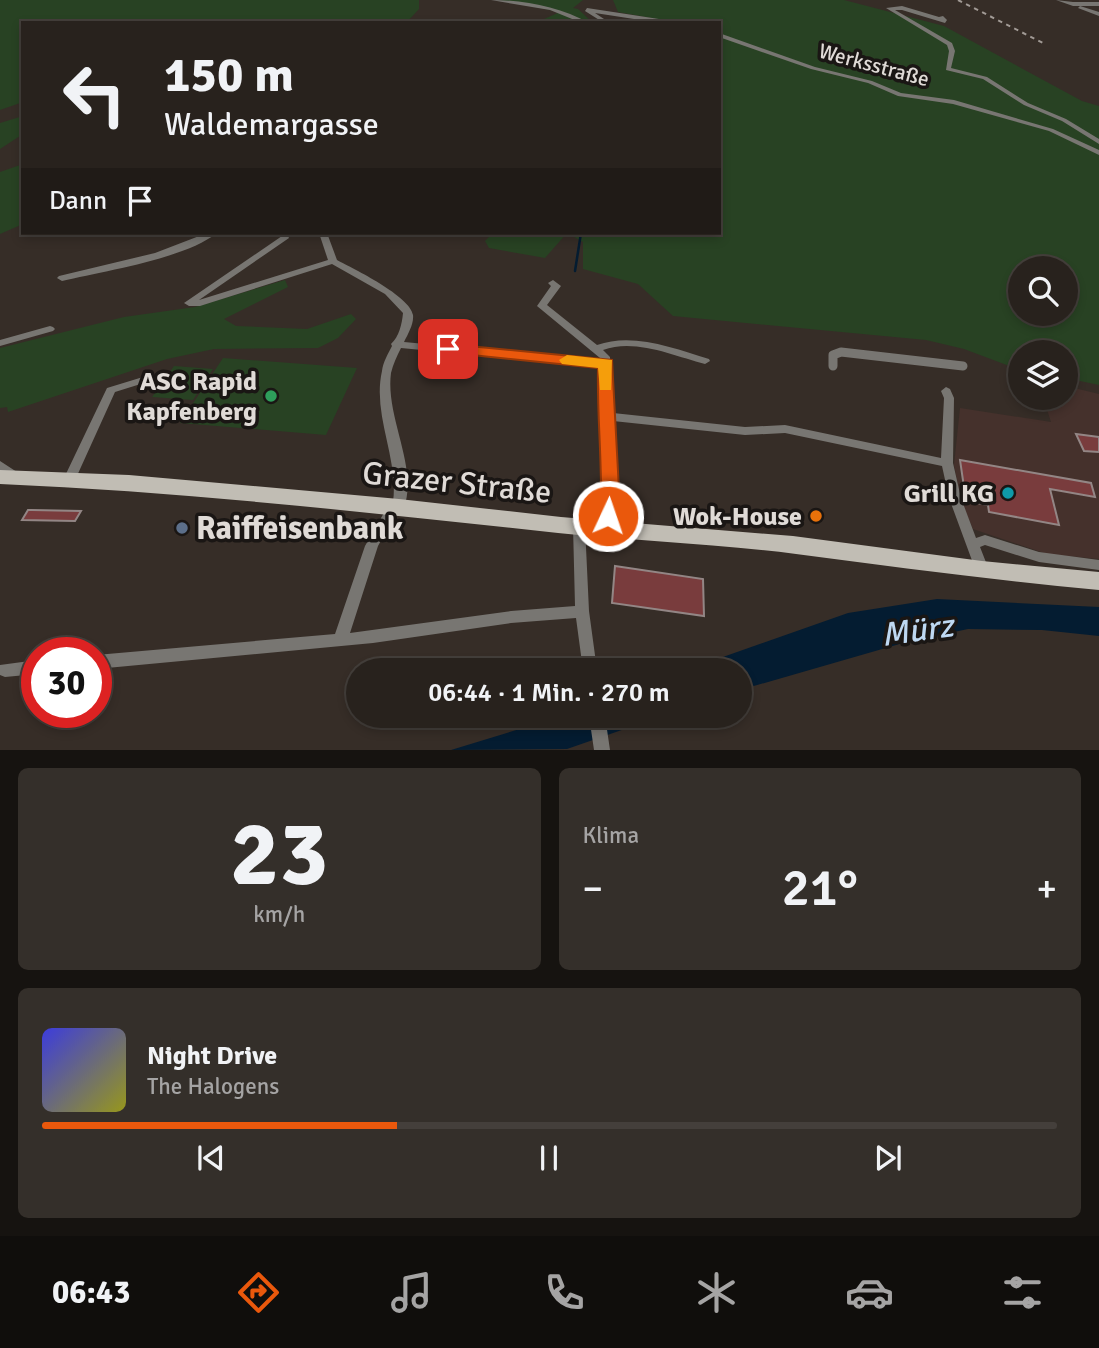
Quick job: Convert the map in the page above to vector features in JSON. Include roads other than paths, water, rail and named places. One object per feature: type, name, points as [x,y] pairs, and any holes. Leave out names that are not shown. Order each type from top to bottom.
[{"type":"main road","name":"Grazer Straße","points":[[5,473],[793,545],[982,570],[1099,581]]},
{"type":"street","points":[[493,0],[551,9],[582,21]]},
{"type":"street","points":[[1058,0],[1099,14]]},
{"type":"street","points":[[1094,0],[1099,3]]},
{"type":"street","points":[[1071,4],[1099,3]]},
{"type":"street","name":"Werksstraße","points":[[941,17],[946,21],[934,20],[902,8],[890,8],[950,44],[952,51],[947,67],[952,71],[985,78],[1026,104],[1064,120],[1099,142]]},
{"type":"street","points":[[605,21],[587,10],[659,21]]},
{"type":"street","name":"Werksstraße","points":[[721,36],[813,68],[870,82],[900,95],[954,102],[1051,130],[1099,153]]},
{"type":"street","points":[[62,278],[192,243],[209,235]]},
{"type":"street","points":[[324,235],[333,261],[404,305],[408,321],[396,344],[386,375],[386,401],[402,484],[396,507],[372,546],[340,640]]},
{"type":"street","points":[[285,238],[189,303],[197,304],[333,261]]},
{"type":"street","points":[[552,283],[556,286],[542,306],[598,348],[606,364],[605,416],[610,490],[607,527]]},
{"type":"street","points":[[0,343],[50,329]]},
{"type":"street","points":[[598,348],[610,343],[659,348],[705,361]]},
{"type":"street","points":[[396,344],[606,364]]},
{"type":"street","points":[[833,366],[834,355],[841,352],[962,366]]},
{"type":"street","points":[[70,478],[111,390],[143,380]]},
{"type":"street","points":[[946,391],[949,398],[947,463],[956,498],[982,570]]},
{"type":"street","points":[[605,416],[745,431],[785,429],[947,463]]},
{"type":"street","points":[[579,526],[582,611],[588,658]]},
{"type":"street","points":[[974,544],[985,540],[1039,557],[1099,565]]},
{"type":"street","points":[[112,661],[340,640],[511,617],[582,611]]},
{"type":"street","points":[[5,670],[21,668]]},
{"type":"street","points":[[599,728],[602,750]]},
{"type":"water","name":"Mürz","points":[[937,599],[1099,607],[1099,636],[1042,630],[968,629],[903,643],[752,687],[752,658],[720,658],[848,613]]},
{"type":"water","points":[[523,728],[627,728],[567,749],[451,750]]},
{"type":"waterway","points":[[575,271],[581,235]]},
{"type":"railway","points":[[958,0],[1043,43]]},
{"type":"place","name":"ASC Rapid Kapfenberg","points":[[271,396]]},
{"type":"place","name":"Grill KG","points":[[1008,493]]},
{"type":"place","name":"Wok-House","points":[[816,516]]},
{"type":"place","name":"Raiffeisenbank","points":[[182,528]]}]
